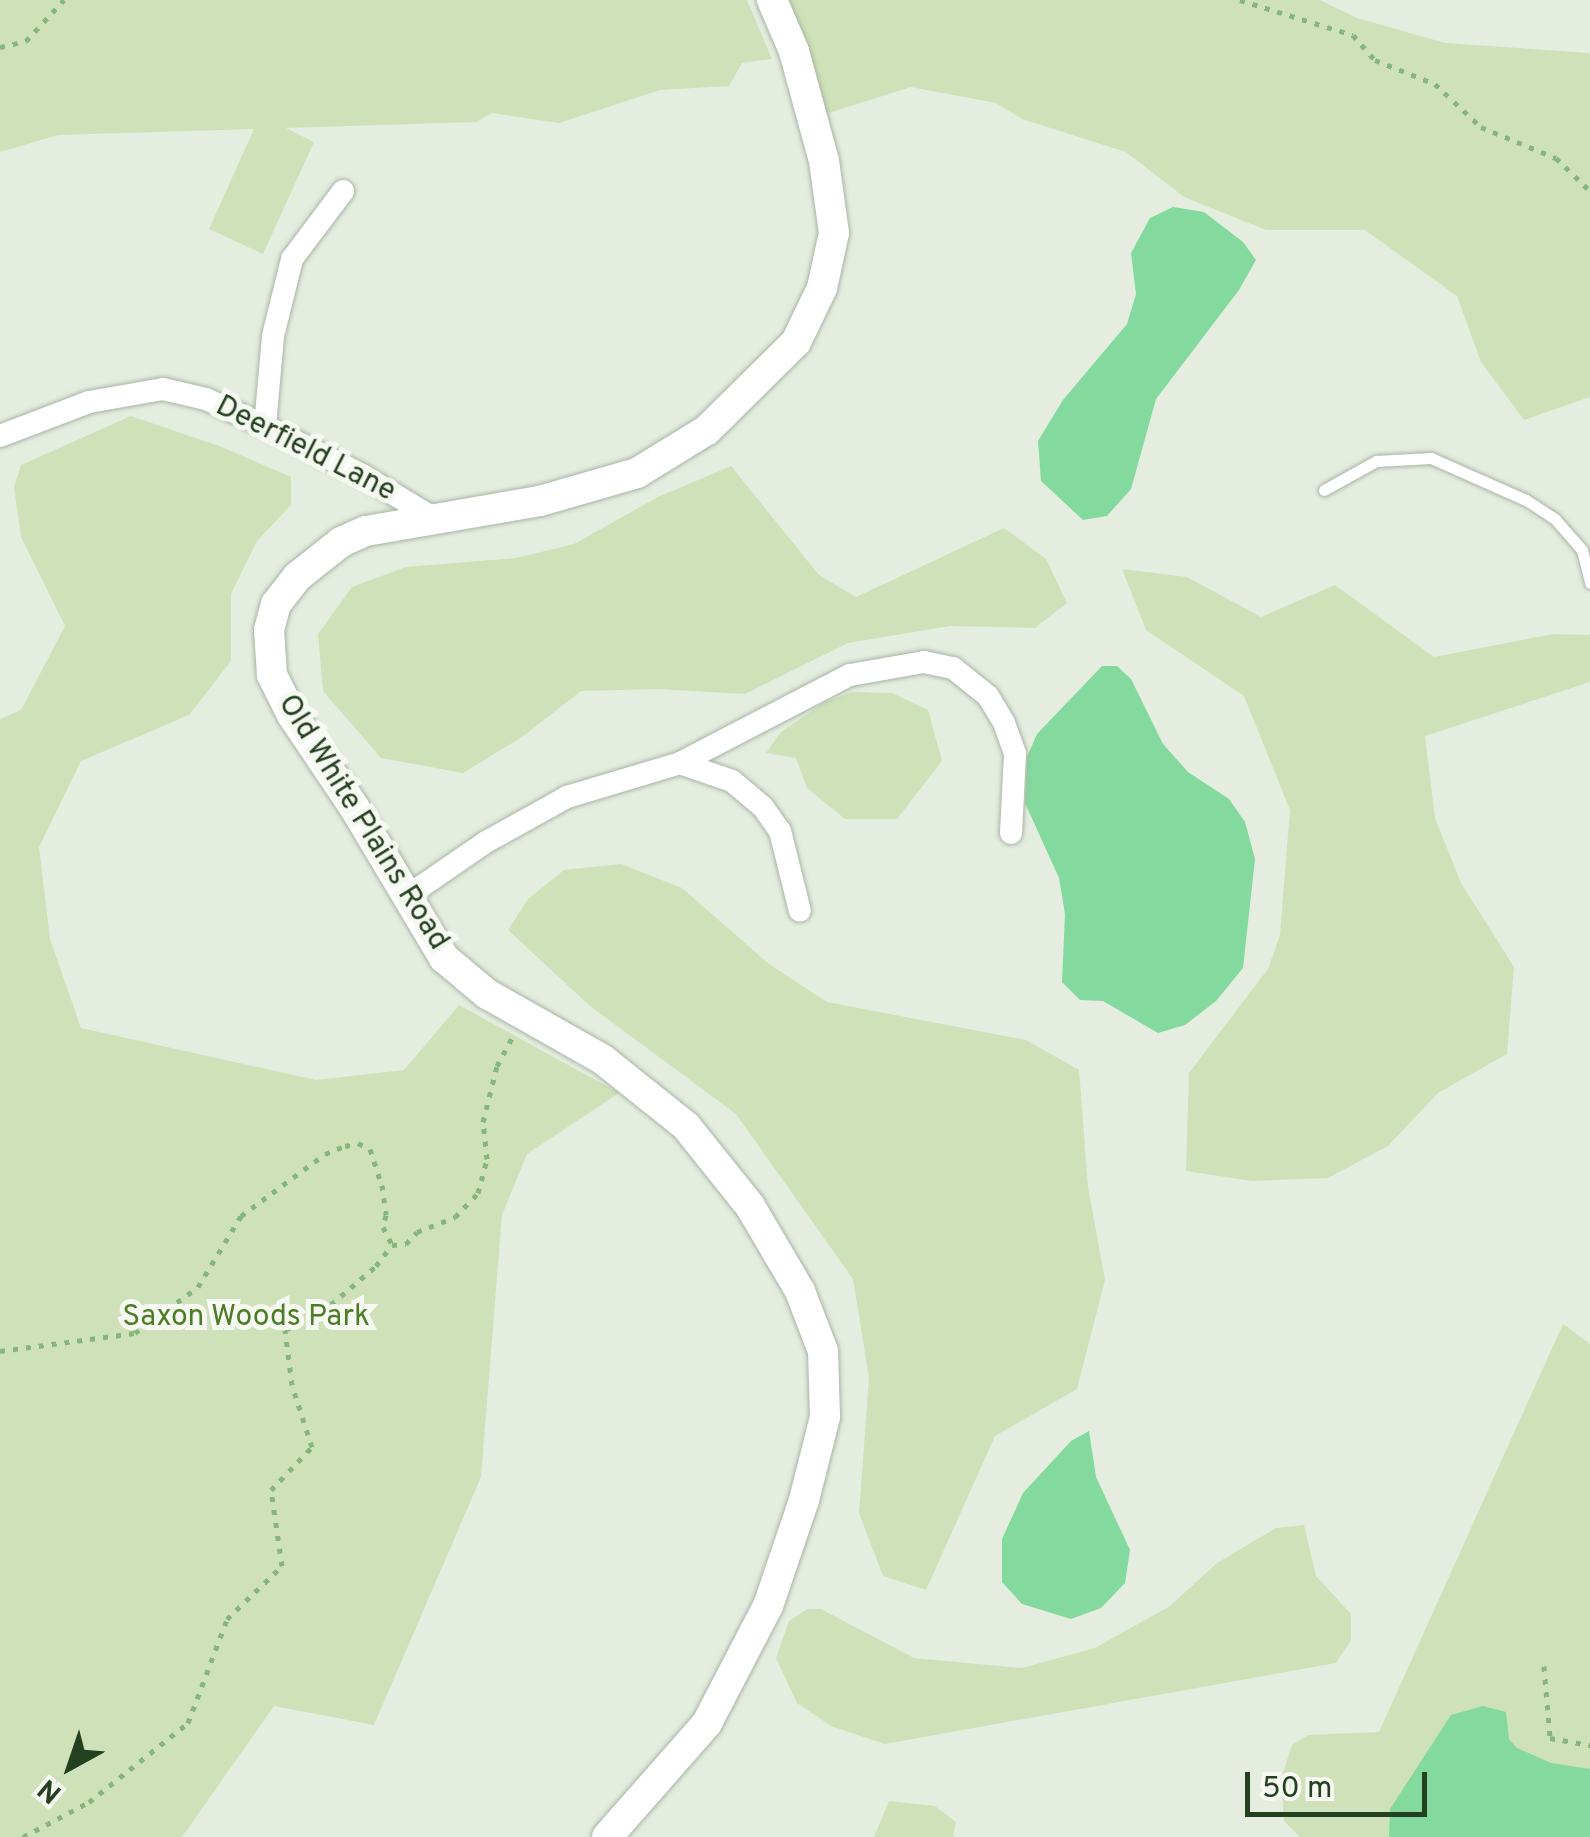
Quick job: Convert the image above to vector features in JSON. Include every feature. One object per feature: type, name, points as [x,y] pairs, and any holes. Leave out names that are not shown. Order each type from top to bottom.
[{"type":"street","name":"Old White Plains Road","points":[[607,1837],[707,1723],[750,1646],[784,1568],[825,1417],[823,1351],[800,1291],[750,1206],[661,1101],[602,1058],[464,978],[444,958],[354,806],[292,715],[272,675],[269,630],[276,604],[297,577],[340,542],[366,531],[515,507],[637,473],[706,430],[796,342],[822,288],[834,233],[824,161],[794,51],[772,0]]},
{"type":"street","points":[[265,426],[273,336],[292,259],[343,191]]},
{"type":"street","name":"Deerfield Lane","points":[[0,436],[89,402],[163,389],[206,398],[265,426],[362,475],[434,519]]},
{"type":"street","points":[[406,897],[567,797],[680,763],[850,674],[924,662],[953,668],[988,696],[1004,723],[1014,754],[1011,832]]},
{"type":"street","points":[[680,763],[732,781],[763,806],[780,830],[800,910]]},
{"type":"lane","points":[[1324,490],[1376,461],[1431,458],[1526,500],[1556,519],[1582,550],[1590,582]]},
{"type":"path","points":[[0,47],[26,41],[64,0]]},
{"type":"path","points":[[1240,0],[1353,35],[1375,60],[1435,84],[1481,127],[1556,158],[1590,191]]},
{"type":"path","points":[[392,1244],[406,1244],[418,1232],[455,1217],[478,1193],[488,1160],[483,1122],[497,1066],[524,1016]]},
{"type":"path","points":[[0,1350],[134,1334],[198,1287],[241,1216],[325,1154],[345,1146],[358,1144],[370,1149],[382,1185],[386,1216],[383,1227],[392,1244]]},
{"type":"path","points":[[23,1837],[89,1802],[188,1722],[227,1619],[282,1566],[271,1490],[312,1447],[292,1385],[285,1330],[321,1313],[376,1266],[392,1244]]},
{"type":"path","points":[[1544,1666],[1550,1738],[1590,1745]]},
{"type":"green space","points":[[0,0],[747,0],[772,59],[742,63],[729,86],[660,90],[559,123],[492,113],[476,122],[286,128],[314,142],[263,254],[209,229],[254,129],[58,135],[0,152]]},
{"type":"green space","points":[[786,0],[1320,0],[1357,18],[1445,43],[1590,53],[1590,397],[1524,420],[1481,362],[1457,296],[1365,230],[1266,230],[1184,197],[1126,152],[1022,119],[996,103],[911,87],[822,115]]},
{"type":"green space","name":"Saxon Woods Park","points":[[131,416],[222,447],[291,477],[291,505],[257,541],[231,594],[231,661],[189,715],[81,761],[39,847],[50,939],[81,1028],[316,1080],[404,1070],[459,1005],[619,1093],[527,1154],[502,1215],[481,1477],[374,1725],[274,1706],[182,1837],[0,1837],[0,719],[21,710],[65,626],[21,537],[14,487],[21,465]]},
{"type":"green space","points":[[731,466],[819,575],[856,597],[1004,528],[1046,559],[1067,603],[1035,628],[950,626],[848,643],[745,694],[658,689],[581,691],[522,737],[463,773],[381,758],[323,691],[318,634],[352,587],[406,567],[516,558],[574,544],[658,497]]},
{"type":"green space","points":[[1122,569],[1187,577],[1261,617],[1335,585],[1434,657],[1553,634],[1590,635],[1590,682],[1425,736],[1435,818],[1461,883],[1514,967],[1507,1054],[1438,1093],[1388,1146],[1328,1178],[1252,1181],[1186,1171],[1189,1073],[1268,969],[1280,935],[1290,810],[1244,696],[1146,630]]},
{"type":"green space","points":[[852,692],[892,693],[928,710],[942,761],[897,819],[845,819],[807,788],[796,758],[766,753],[781,732],[825,702]]},
{"type":"green space","points":[[621,864],[682,888],[769,964],[827,1002],[1026,1040],[1079,1070],[1088,1187],[1105,1280],[1077,1389],[995,1436],[926,1590],[883,1576],[859,1513],[869,1378],[853,1279],[736,1114],[590,1006],[508,930],[528,899],[564,870]]},
{"type":"green space","points":[[1563,1324],[1590,1344],[1590,1837],[1300,1837],[1284,1821],[1281,1779],[1292,1745],[1308,1735],[1379,1732]]},
{"type":"green space","points":[[1304,1525],[1316,1576],[1351,1614],[1351,1640],[1336,1663],[885,1744],[831,1726],[797,1703],[776,1658],[789,1621],[807,1609],[821,1609],[914,1658],[1022,1668],[1095,1648],[1170,1606],[1217,1563],[1276,1528]]},
{"type":"green space","points":[[889,1801],[935,1806],[956,1822],[953,1837],[874,1837]]},
{"type":"shaded area","points":[[1173,207],[1204,212],[1243,242],[1256,260],[1239,290],[1156,399],[1131,489],[1107,516],[1083,520],[1041,481],[1038,441],[1063,400],[1127,324],[1136,294],[1131,253],[1150,218]]},
{"type":"shaded area","points":[[1102,666],[1117,666],[1131,679],[1163,744],[1188,772],[1229,799],[1245,822],[1255,859],[1243,968],[1216,1001],[1185,1025],[1158,1033],[1103,1001],[1080,1000],[1062,982],[1065,914],[1059,878],[1025,803],[1027,757],[1037,734]]},
{"type":"shaded area","points":[[1089,1431],[1096,1477],[1130,1550],[1125,1583],[1101,1608],[1071,1619],[1022,1604],[1002,1582],[1002,1539],[1023,1493],[1071,1441]]},
{"type":"shaded area","points":[[1483,1706],[1506,1712],[1509,1739],[1517,1748],[1551,1763],[1590,1769],[1590,1837],[1389,1837],[1390,1809],[1451,1715]]}]
